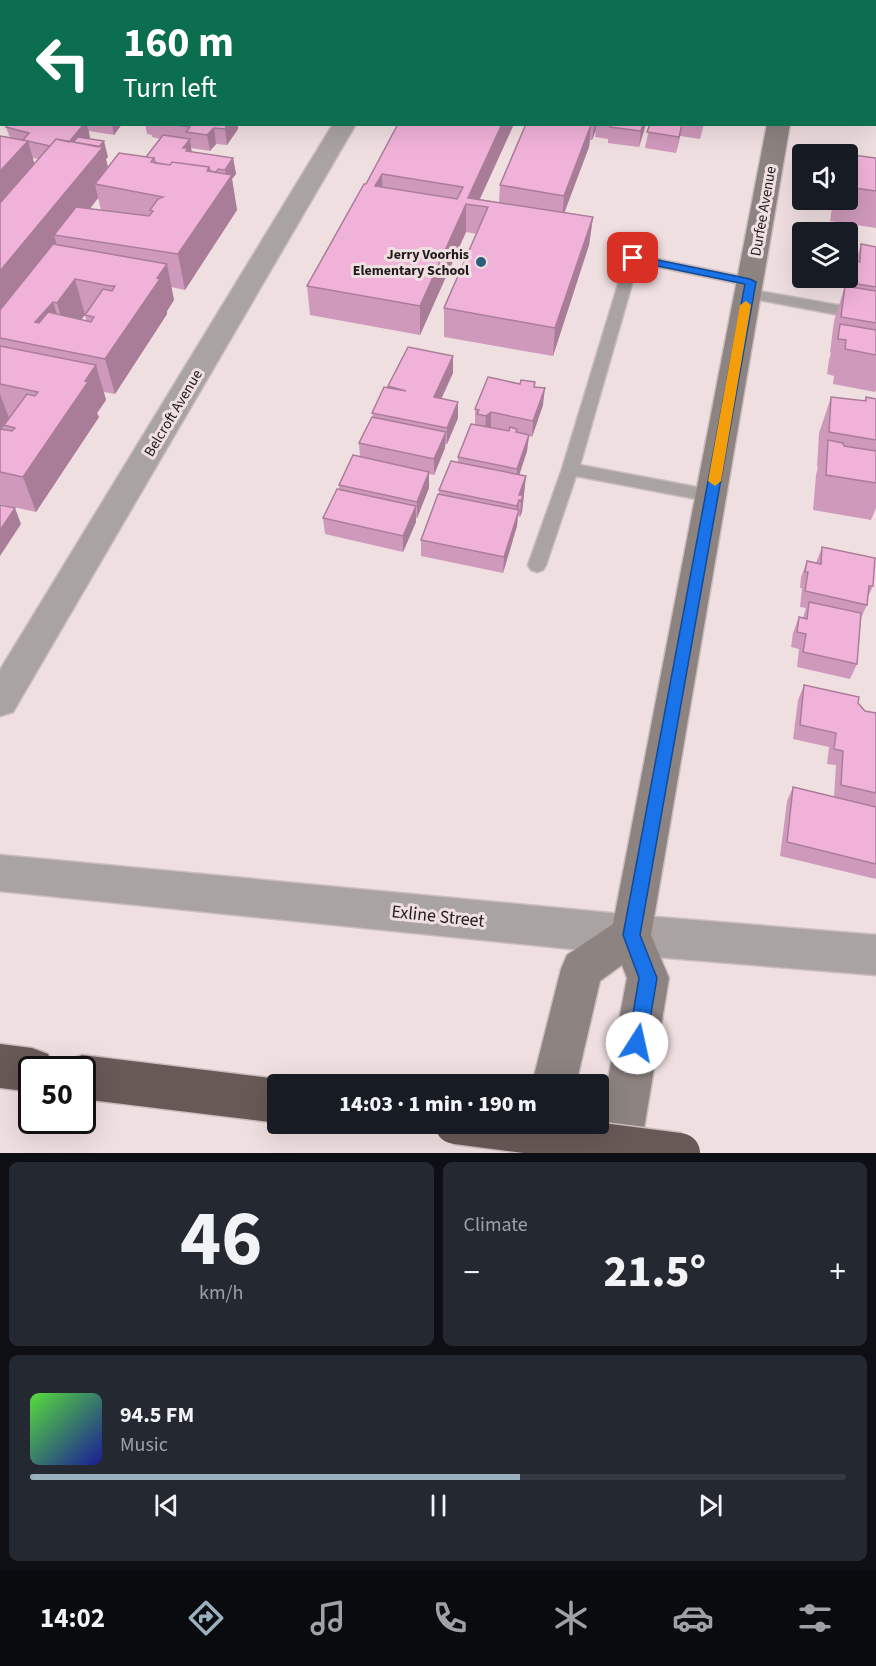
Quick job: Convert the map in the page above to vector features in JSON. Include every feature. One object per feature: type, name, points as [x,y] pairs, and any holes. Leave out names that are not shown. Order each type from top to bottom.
[{"type":"highway","points":[[0,1066],[18,1068]]},
{"type":"highway","points":[[96,1079],[267,1100]]},
{"type":"highway","points":[[533,1134],[680,1153]]},
{"type":"main road","name":"Durfee Avenue","points":[[631,935],[779,126]]},
{"type":"main road","points":[[556,1074],[582,969],[631,935],[648,978],[617,1153]]},
{"type":"main road","points":[[538,1153],[543,1134]]},
{"type":"street","name":"Belcroft Avenue","points":[[0,701],[344,126]]},
{"type":"street","name":"Exline Street","points":[[0,873],[631,935],[876,955]]},
{"type":"lane","points":[[537,565],[570,469],[633,258],[749,288],[876,316]]},
{"type":"lane","points":[[570,469],[712,496]]},
{"type":"building","points":[[82,126],[69,142],[56,139],[50,146],[23,140],[29,133],[6,127]]},
{"type":"building","points":[[183,126],[227,126],[225,129],[214,128],[207,135],[186,132],[190,127]]},
{"type":"building","points":[[397,126],[501,126],[468,198],[593,217],[555,328],[444,308],[488,207],[466,204],[420,306],[307,286]],"holes":[[[382,174],[463,187],[457,199],[375,186]]]},
{"type":"building","points":[[525,126],[591,126],[564,196],[500,185]]},
{"type":"building","points":[[610,126],[642,126],[641,131]]},
{"type":"building","points":[[649,126],[682,126],[679,137],[647,132]]},
{"type":"building","points":[[163,135],[190,139],[183,148],[188,148],[186,151],[233,158],[225,170],[218,169],[216,172],[210,171],[209,167],[172,162],[170,165],[155,163],[154,158],[146,157]]},
{"type":"building","points":[[0,136],[28,141],[0,171]]},
{"type":"building","points":[[78,137],[104,141],[99,147],[73,142]]},
{"type":"building","points":[[56,139],[103,147],[0,271],[0,203]]},
{"type":"building","points":[[119,153],[154,158],[151,162],[170,165],[172,162],[209,167],[207,171],[232,175],[178,254],[54,235],[76,207],[149,216],[153,211],[150,210],[158,199],[163,197],[95,184]]},
{"type":"building","points":[[858,156],[876,158],[876,191],[858,188]]},
{"type":"building","points":[[53,244],[167,264],[157,278],[160,279],[105,359],[0,338],[0,310]],"holes":[[[75,279],[115,286],[112,291],[103,289],[85,315],[94,317],[91,322],[48,312],[39,323],[35,322],[53,302],[57,303]]]},
{"type":"building","points":[[861,244],[876,247],[876,287],[858,284],[858,262],[860,262]]},
{"type":"building","points":[[845,288],[876,291],[876,323],[841,317]]},
{"type":"building","points":[[840,324],[876,330],[876,355],[845,349],[846,340],[838,339]]},
{"type":"building","points":[[0,346],[96,365],[85,381],[88,382],[23,477],[0,472],[0,429],[12,431],[15,428],[4,425],[27,394],[35,396],[38,392],[0,384]]},
{"type":"building","points":[[408,347],[453,356],[434,397],[458,402],[447,428],[372,413],[384,387],[406,391],[388,386]]},
{"type":"building","points":[[488,377],[520,384],[521,380],[535,382],[534,387],[545,388],[533,421],[491,412],[486,416],[477,414],[479,410],[475,409]]},
{"type":"building","points":[[831,397],[866,401],[866,397],[876,399],[876,440],[829,432]]},
{"type":"building","points":[[372,417],[446,432],[434,459],[359,443]]},
{"type":"building","points":[[471,424],[509,431],[510,427],[517,429],[516,432],[529,435],[517,469],[458,457]]},
{"type":"building","points":[[828,440],[843,443],[844,446],[876,451],[876,483],[826,475]]},
{"type":"building","points":[[353,455],[429,472],[417,502],[339,485]]},
{"type":"building","points":[[451,461],[526,476],[519,495],[523,495],[521,501],[519,500],[517,506],[439,490]]},
{"type":"building","points":[[337,489],[416,506],[403,536],[323,518]]},
{"type":"building","points":[[438,494],[519,510],[504,557],[421,540]]},
{"type":"building","points":[[0,505],[15,508],[0,530]]},
{"type":"building","points":[[822,547],[875,558],[873,586],[869,586],[867,605],[805,591],[807,561],[821,564]]},
{"type":"building","points":[[809,602],[861,613],[857,664],[803,652],[806,634],[797,632],[799,617],[807,619]]},
{"type":"building","points":[[804,685],[859,697],[858,703],[865,711],[876,713],[876,793],[841,785],[843,751],[834,749],[836,733],[800,725]]},
{"type":"building","points":[[793,787],[876,807],[876,864],[787,842]]},
{"type":"slow traffic","points":[[715,481],[746,305]]},
{"type":"place","name":"Jerry Voorhis Elementary School","points":[[481,262]]},
{"type":"route","points":[[633,258],[750,282],[631,935],[648,978],[637,1043]]}]
